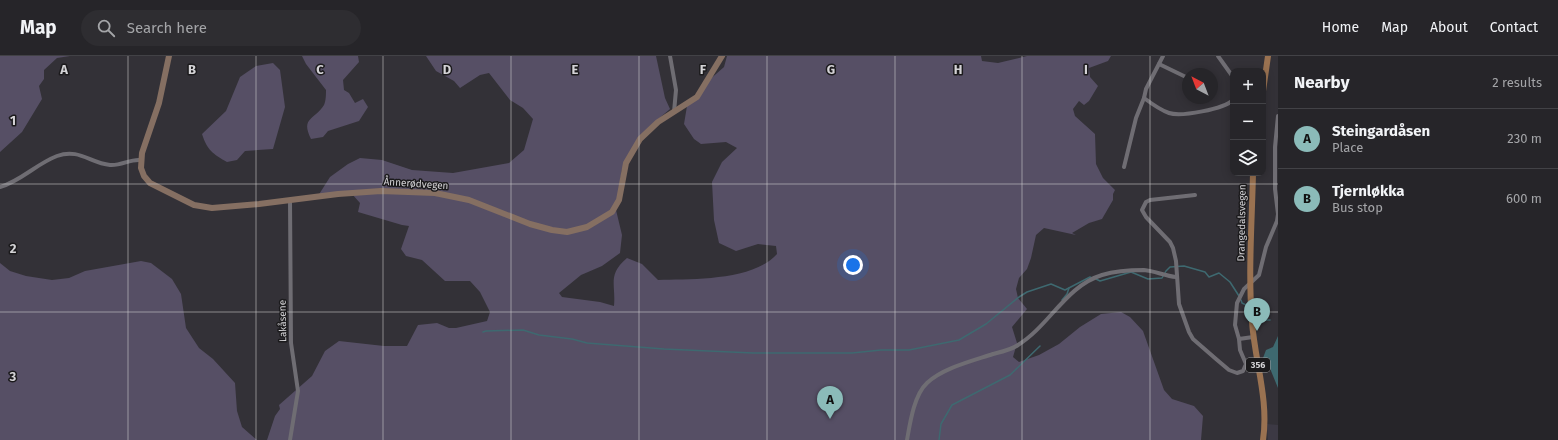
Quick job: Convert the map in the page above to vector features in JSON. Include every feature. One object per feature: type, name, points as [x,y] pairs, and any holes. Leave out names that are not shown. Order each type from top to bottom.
[{"type":"main road","points":[[140,160],[159,103],[169,56]]},
{"type":"main road","name":"Ånnerødvegen","points":[[140,160],[142,172],[150,183],[194,205],[212,208],[338,194],[381,191],[435,193],[475,202],[541,228],[560,232],[573,232],[608,215],[615,208],[619,200],[626,163],[640,139],[648,130],[697,97],[722,56]]},
{"type":"main road","points":[[1266,70],[1268,56]]},
{"type":"main road","name":"Drangedalsvegen","points":[[1253,176],[1251,289],[1253,337]]},
{"type":"main road","name":"356","points":[[1253,337],[1264,398],[1265,421],[1263,440]]},
{"type":"street","points":[[670,56],[676,90],[674,112]]},
{"type":"street","points":[[1124,167],[1136,118],[1146,89],[1163,56]]},
{"type":"street","points":[[1218,56],[1230,73]]},
{"type":"street","points":[[1159,64],[1182,75]]},
{"type":"street","points":[[1144,98],[1164,111],[1174,114],[1218,107],[1230,102]]},
{"type":"street","points":[[1195,195],[1150,200],[1142,207],[1143,213],[1174,248],[1179,304],[1186,325],[1193,339],[1229,370],[1237,373],[1242,371],[1246,364],[1240,350],[1235,325],[1235,314],[1240,295],[1247,285],[1259,275],[1266,247],[1277,221],[1275,147],[1278,116]]},
{"type":"street","points":[[0,187],[20,178],[52,158],[65,154],[78,154],[109,165],[118,165],[140,160]]},
{"type":"street","name":"Lakåsene","points":[[290,200],[291,343],[298,391],[290,440]]},
{"type":"street","points":[[907,440],[916,399],[928,382],[948,370],[1017,346],[1045,322],[1082,285],[1092,279],[1117,272],[1144,270],[1176,277]]},
{"type":"street","points":[[1239,339],[1253,337]]},
{"type":"shaded area","points":[[0,56],[70,56],[57,58],[44,70],[44,79],[39,86],[42,99],[22,132],[0,152]]},
{"type":"shaded area","points":[[302,56],[358,56],[359,62],[343,80],[344,90],[349,93],[355,103],[363,99],[368,107],[359,121],[328,131],[323,137],[311,139],[307,127],[308,123],[324,105],[326,100],[326,90],[306,64]]},
{"type":"shaded area","points":[[426,56],[656,56],[665,98],[670,109],[650,126],[622,169],[616,210],[622,235],[620,253],[602,266],[581,275],[559,293],[562,297],[600,302],[614,306],[615,275],[621,264],[627,258],[642,264],[658,280],[721,277],[738,274],[766,263],[777,254],[776,246],[758,244],[736,251],[719,243],[714,220],[712,182],[722,162],[737,148],[726,142],[701,144],[694,139],[684,124],[687,106],[708,81],[724,67],[727,56],[981,56],[982,61],[998,63],[1027,56],[1111,56],[1108,61],[1089,68],[1090,77],[1098,86],[1089,101],[1084,105],[1079,101],[1073,109],[1075,116],[1095,134],[1096,164],[1103,178],[1115,190],[1113,200],[1102,219],[1089,223],[1072,233],[1076,235],[1044,228],[1036,235],[1027,269],[1019,278],[1016,289],[1018,298],[1027,309],[1012,327],[1017,343],[1013,357],[1019,362],[1039,355],[1059,344],[1080,327],[1101,314],[1121,312],[1130,317],[1143,331],[1164,390],[1172,399],[1194,406],[1203,416],[1201,440],[267,440],[275,416],[280,409],[279,405],[312,376],[325,351],[339,341],[384,346],[407,346],[418,325],[437,323],[449,328],[456,328],[487,321],[490,312],[480,292],[470,281],[445,281],[422,260],[406,256],[401,249],[409,226],[358,212],[360,203],[352,194],[318,196],[330,177],[348,164],[360,158],[382,160],[412,170],[453,173],[509,163],[524,150],[533,119],[523,108],[510,100],[489,73],[480,75],[460,88],[454,81],[436,71]]},
{"type":"shaded area","points":[[273,63],[280,70],[285,107],[273,149],[245,151],[237,160],[227,162],[208,148],[202,134],[226,111],[240,77],[256,66]]},
{"type":"shaded area","points":[[141,261],[151,263],[172,279],[181,294],[186,328],[199,348],[213,359],[235,383],[237,411],[242,427],[257,440],[0,440],[0,263],[10,271],[26,276],[52,280],[69,278],[85,271]]},
{"type":"shaded area","points":[[1267,424],[1278,425],[1278,440],[1268,440]]},
{"type":"water","points":[[1278,336],[1278,388],[1269,366],[1265,363],[1263,358],[1266,350],[1273,347]]},
{"type":"waterway","points":[[1096,279],[1100,281],[1131,272],[1148,279],[1162,278],[1170,267],[1184,266],[1205,272],[1209,277],[1219,273],[1230,282],[1239,296]]},
{"type":"waterway","points":[[483,332],[523,330],[539,335],[572,339],[587,343],[664,349],[753,353],[852,353],[881,350],[909,350],[959,340],[986,324],[1027,292],[1051,284],[1065,290],[1090,277],[1092,278]]},
{"type":"waterway","points":[[1062,300],[1067,294],[1069,288]]},
{"type":"waterway","points":[[1241,300],[1242,303],[1248,306]]},
{"type":"waterway","points":[[1254,308],[1265,320],[1270,320]]},
{"type":"waterway","points":[[939,440],[941,424],[952,405],[1010,375],[1040,346]]},
{"type":"place","name":"Tjernløkka","points":[[1257,331]]},
{"type":"place","name":"Steingardåsen","points":[[830,419]]}]
